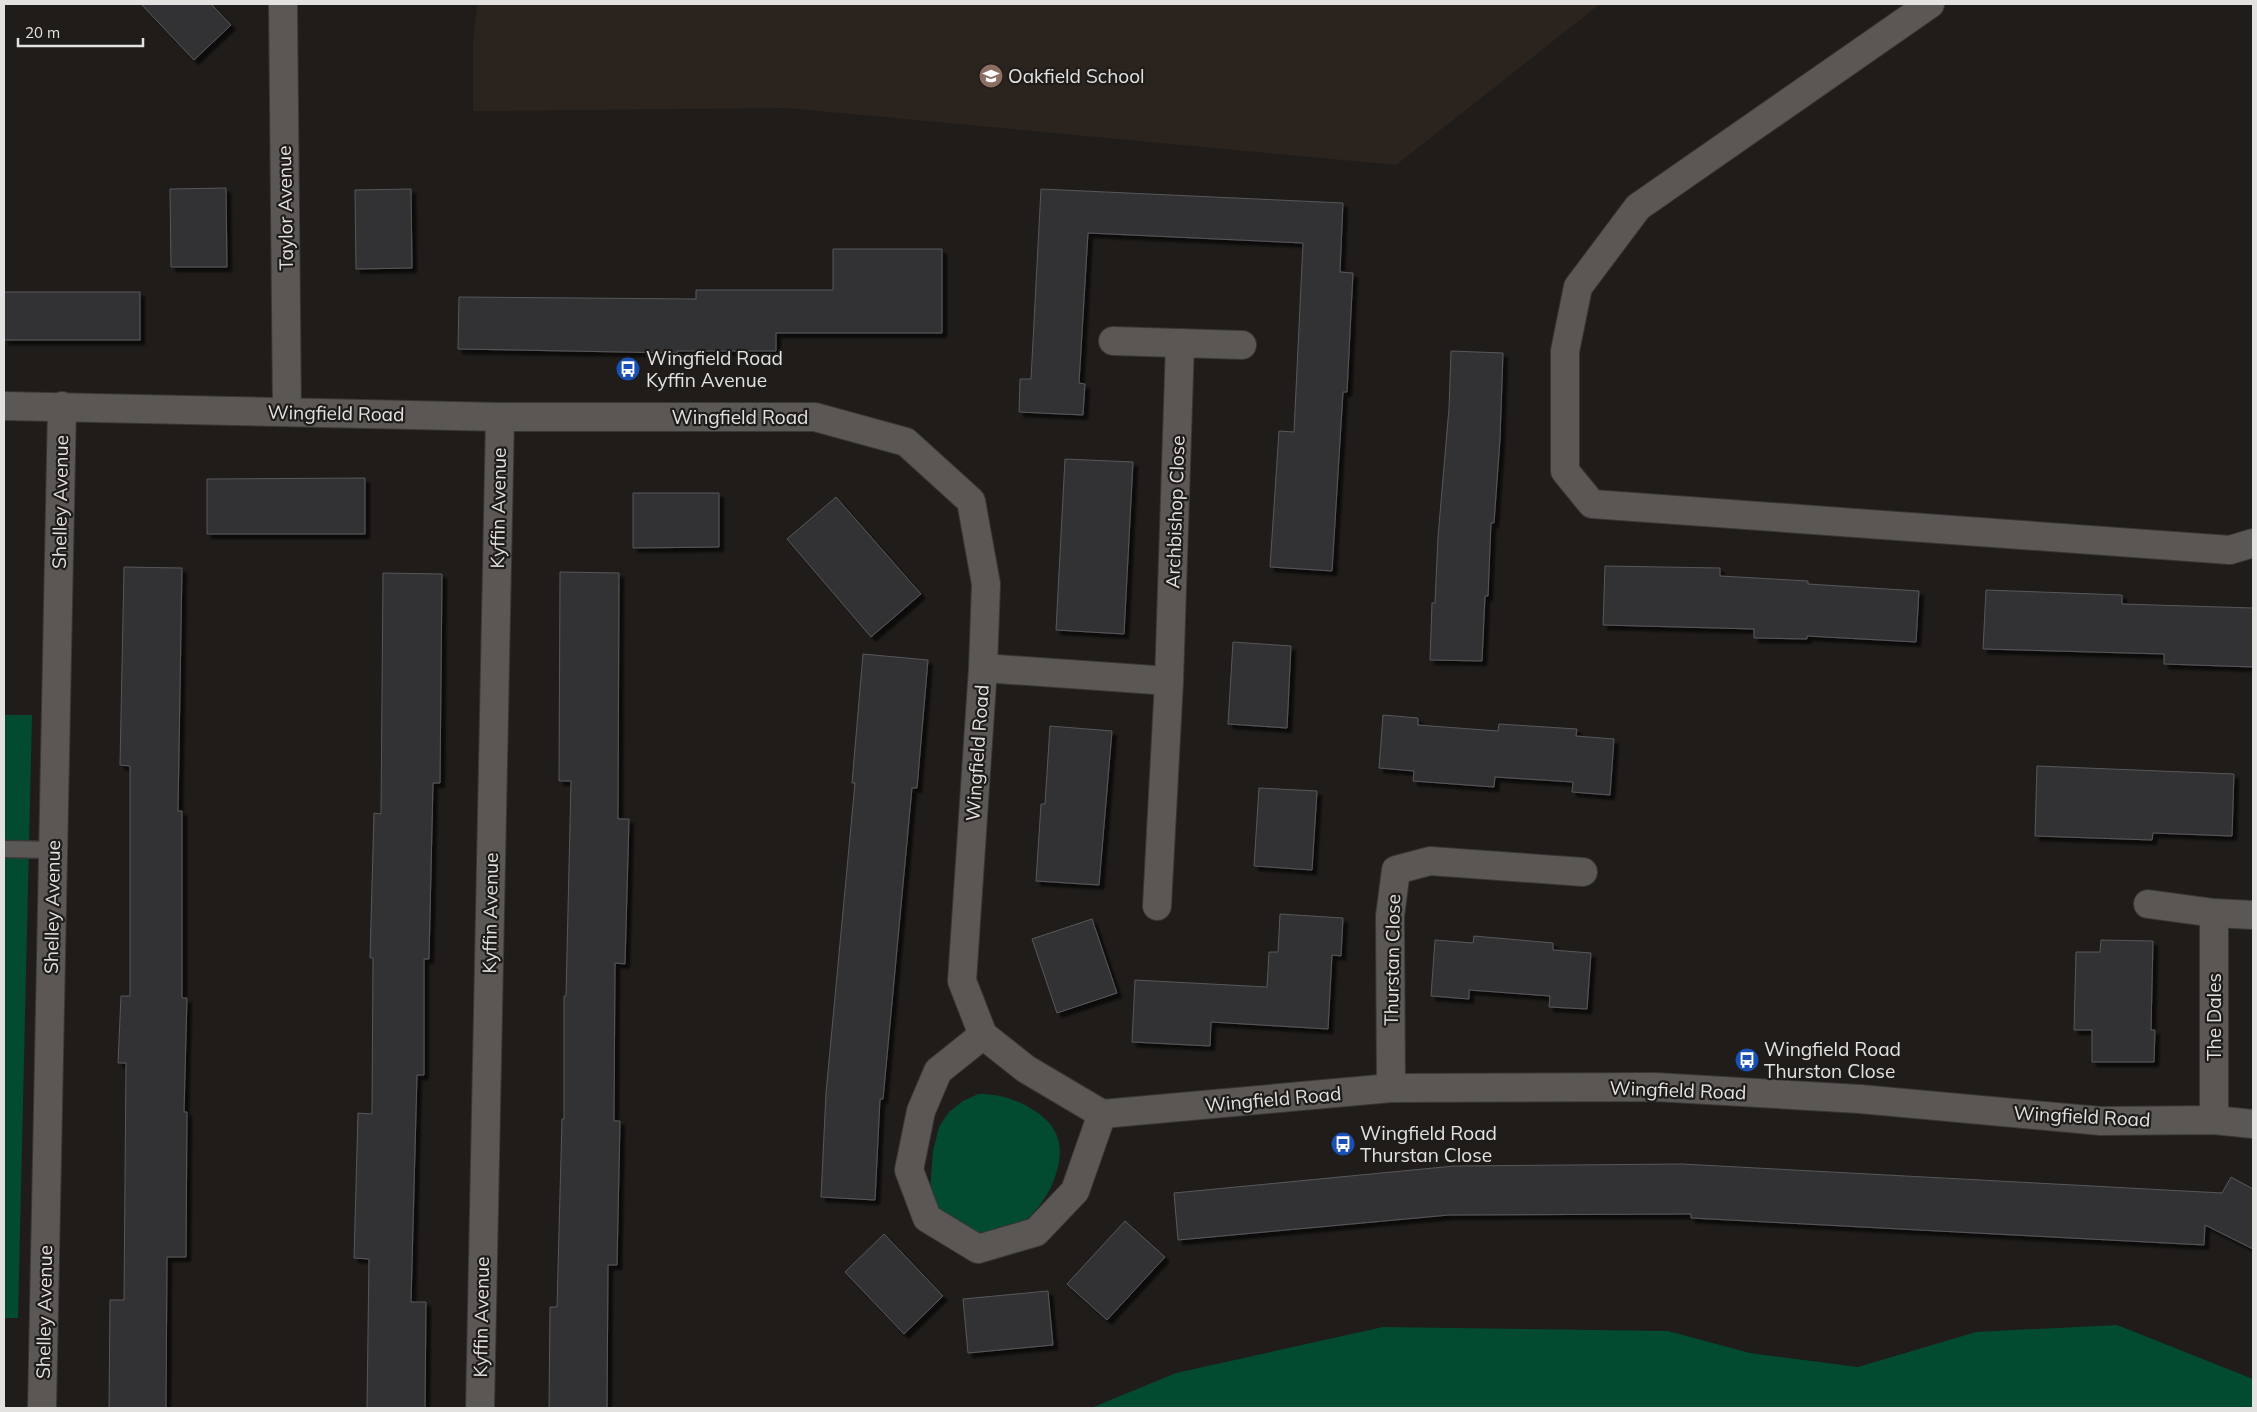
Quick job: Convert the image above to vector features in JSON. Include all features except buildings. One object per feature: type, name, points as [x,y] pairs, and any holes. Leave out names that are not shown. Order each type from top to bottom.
[{"type":"street","name":"Taylor Avenue","points":[[283,4],[288,411]]},
{"type":"street","points":[[1930,4],[1638,208],[1578,287],[1565,351],[1565,471],[1592,504],[2230,550],[2253,543]]},
{"type":"street","points":[[1114,341],[1242,344]]},
{"type":"street","name":"Archbishop Close","points":[[1157,906],[1169,681],[1180,343]]},
{"type":"street","name":"Wingfield Road","points":[[4,406],[500,417],[815,417],[906,442],[971,501],[986,584],[983,668],[962,981],[983,1035]]},
{"type":"street","name":"Shelley Avenue","points":[[42,1408],[62,406]]},
{"type":"street","name":"Kyffin Avenue","points":[[480,1408],[500,417]]},
{"type":"street","points":[[983,668],[1169,681]]},
{"type":"street","name":"Thurstan Close","points":[[1391,1088],[1390,916],[1396,870],[1430,861],[1583,872]]},
{"type":"street","points":[[2148,904],[2214,914],[2253,915]]},
{"type":"street","name":"The Dales","points":[[2214,914],[2214,1120]]},
{"type":"street","points":[[983,1035],[1026,1069],[1102,1114],[1075,1191],[1036,1232],[978,1249],[927,1218],[909,1170],[920,1111],[938,1071],[983,1035]]},
{"type":"street","name":"Wingfield Road","points":[[1102,1114],[1391,1088],[1655,1087],[1860,1099],[2101,1121],[2214,1120],[2253,1124]]},
{"type":"lane","points":[[4,849],[53,850]]},
{"type":"shaded area","name":"Oakfield School","points":[[477,4],[1600,4],[1396,165],[787,108],[473,111],[473,44]]},
{"type":"green space","points":[[4,715],[32,715],[18,1318],[4,1318]]},
{"type":"green space","points":[[978,1094],[997,1095],[1008,1098],[1038,1113],[1054,1130],[1060,1150],[1056,1174],[1051,1187],[1035,1211],[1013,1229],[983,1236],[936,1213],[930,1189],[933,1151],[939,1127],[949,1112],[963,1101]]},
{"type":"green space","points":[[2117,1325],[2253,1379],[2253,1408],[1091,1408],[1176,1373],[1383,1327],[1668,1331],[1750,1353],[1858,1367],[1976,1332]]},
{"type":"place","name":"Oakfield School","points":[[991,76]]},
{"type":"place","name":"Wingfield Road Kyffin Avenue","points":[[628,369]]},
{"type":"place","name":"Wingfield Road Thurston Close","points":[[1747,1060]]},
{"type":"place","name":"Wingfield Road Thurstan Close","points":[[1343,1144]]}]
